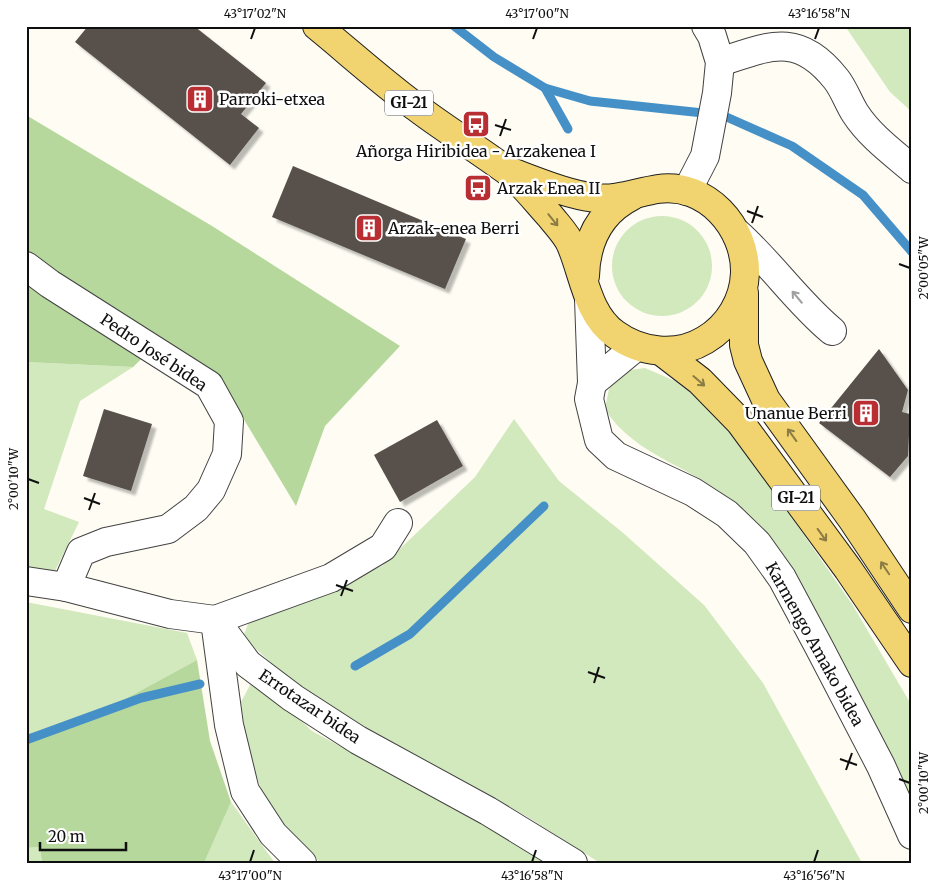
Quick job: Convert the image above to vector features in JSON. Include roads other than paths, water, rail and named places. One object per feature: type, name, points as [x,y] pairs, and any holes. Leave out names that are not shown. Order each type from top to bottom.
[{"type":"main road","name":"GI-21","points":[[317,26],[418,109],[508,172],[550,216],[570,242],[599,317],[612,332],[649,348],[700,381],[740,422],[848,570],[912,663]]},
{"type":"main road","points":[[508,172],[568,192],[598,198],[634,195]]},
{"type":"main road","name":"GI-21","points":[[587,289],[585,257],[592,235],[612,208],[634,195],[660,189],[687,191],[708,200],[724,214],[737,233],[745,259],[744,344],[748,361],[766,400],[852,519],[912,609]]},
{"type":"main road","name":"GI-21","points":[[649,348],[683,349],[705,341],[723,326],[736,308],[744,286]]},
{"type":"street","points":[[687,191],[701,168],[709,140],[720,62],[712,36],[706,26]]},
{"type":"street","points":[[720,62],[771,46],[796,48],[816,58],[837,80],[855,114],[878,140],[912,169]]},
{"type":"street","points":[[737,233],[762,255],[812,314],[832,331]]},
{"type":"street","name":"Pedro José bidea","points":[[26,266],[50,284],[209,385],[229,420],[227,454],[211,490],[196,508],[168,529],[106,542],[81,552],[66,587]]},
{"type":"street","name":"Karmengo Amako bidea","points":[[587,289],[592,383],[589,399],[600,440],[616,456],[693,492],[727,514],[757,543],[777,571],[881,766],[912,835]]},
{"type":"street","points":[[592,383],[649,348]]},
{"type":"street","points":[[26,581],[66,587],[170,614],[215,620],[331,578],[383,547],[398,523]]},
{"type":"street","points":[[215,620],[229,725],[245,791],[273,834],[302,863]]},
{"type":"street","name":"Errotazar bidea","points":[[215,620],[248,664],[293,698],[358,740],[488,811],[573,863]]},
{"type":"waterway","points":[[454,26],[494,57],[545,88],[590,101],[722,115],[792,146],[863,195],[912,252]]},
{"type":"waterway","points":[[545,88],[568,129]]},
{"type":"waterway","points":[[355,666],[410,634],[544,506]]},
{"type":"waterway","points":[[26,740],[141,698],[200,684]]},
{"type":"place","name":"Parroki-etxea","points":[[200,99]]},
{"type":"place","name":"Añorga Hiribidea - Arzakenea I","points":[[476,124]]},
{"type":"place","name":"Arzak Enea II","points":[[478,188]]},
{"type":"place","name":"Arzak-enea Berri","points":[[369,228]]},
{"type":"place","name":"Unanue Berri","points":[[866,413]]}]
